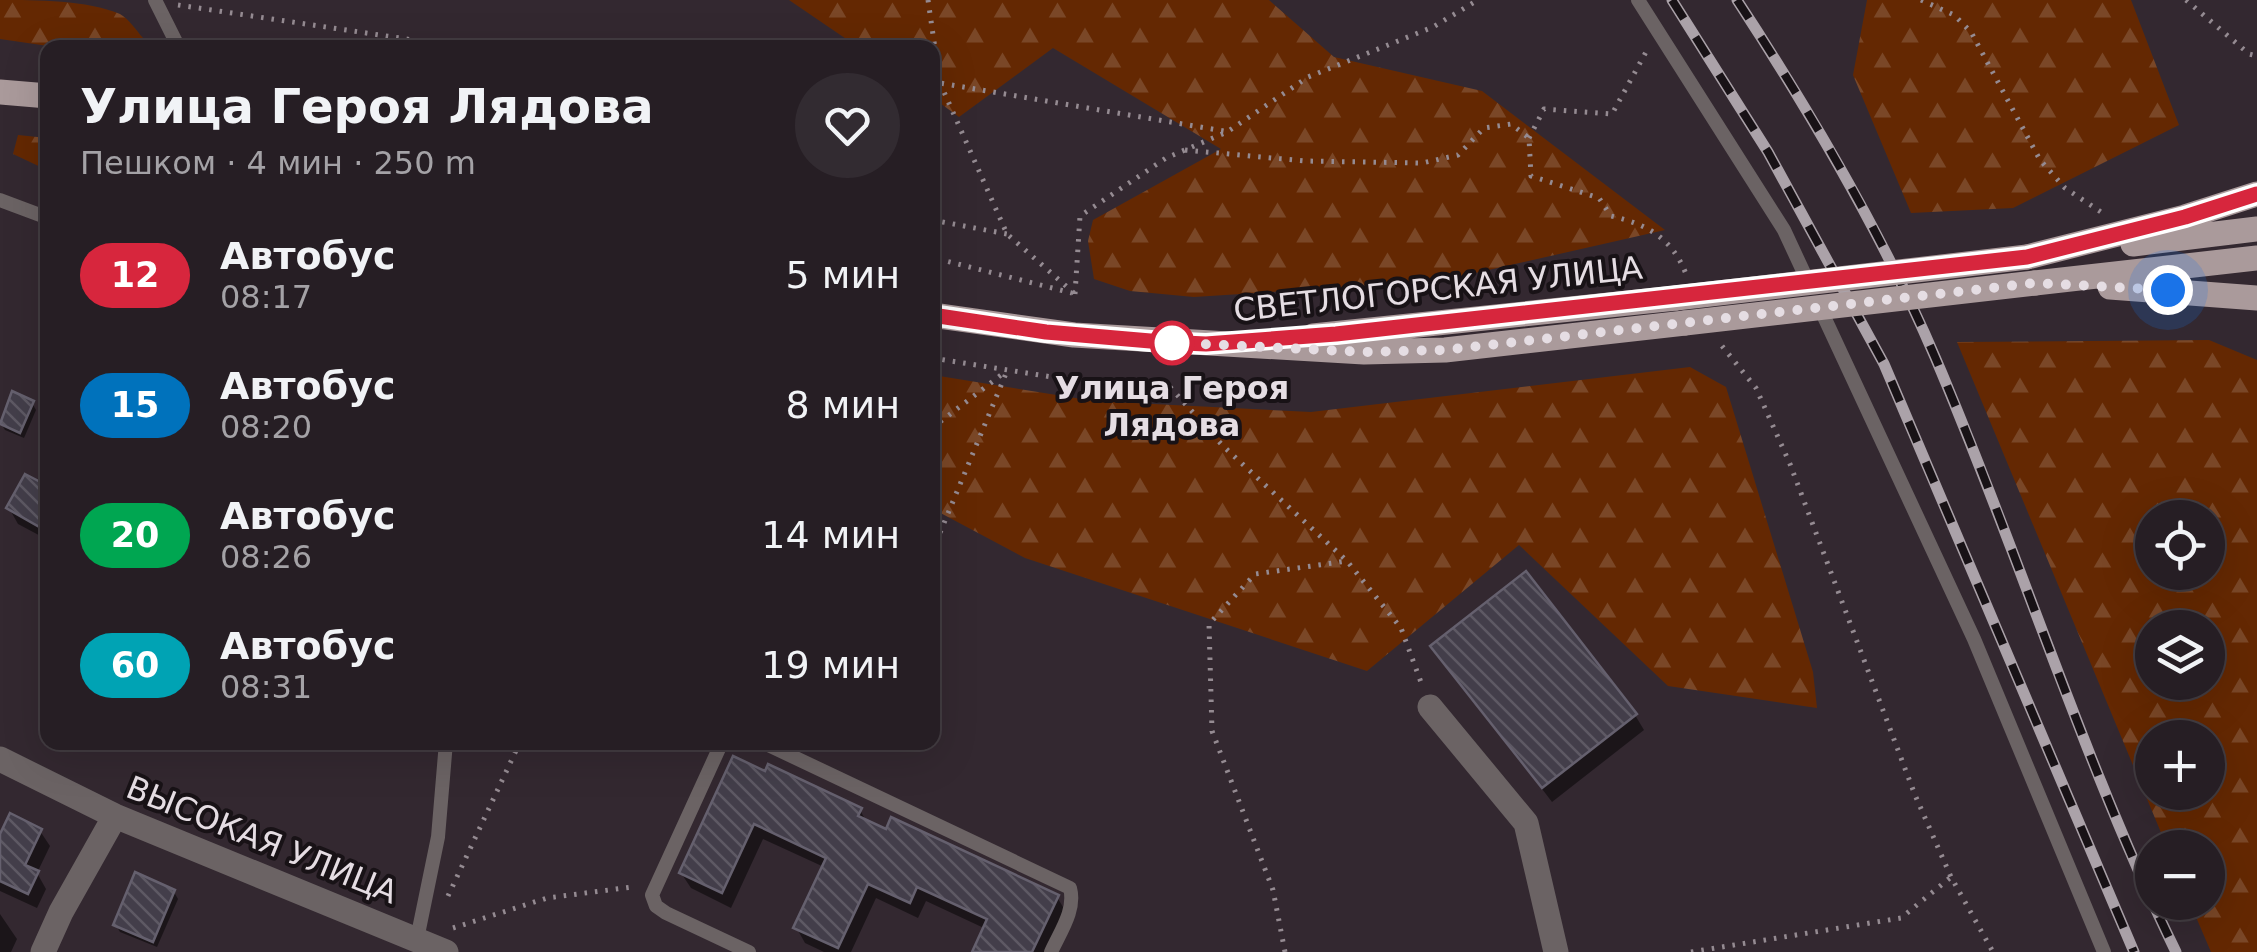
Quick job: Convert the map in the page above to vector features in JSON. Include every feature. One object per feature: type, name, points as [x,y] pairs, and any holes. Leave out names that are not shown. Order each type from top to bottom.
[{"type":"main road","points":[[0,92],[40,95]]},
{"type":"main road","points":[[2027,257],[2185,217],[2257,194]]},
{"type":"main road","points":[[2027,257],[2257,228]]},
{"type":"main road","name":"СВЕТЛОГОРСКАЯ УЛИЦА","points":[[1206,344],[1354,333],[2027,257]]},
{"type":"main road","points":[[2035,283],[2257,258]]},
{"type":"main road","points":[[2035,283],[2257,298]]},
{"type":"main road","name":"СВЕТЛОГОРСКАЯ УЛИЦА","points":[[940,316],[1074,335],[1206,344],[1364,352],[1445,350],[2035,283]]},
{"type":"street","points":[[1430,707],[1526,822],[1556,952]]},
{"type":"street","name":"ВЫСОКАЯ УЛИЦА","points":[[0,758],[116,816],[414,946],[446,952]]},
{"type":"street","points":[[43,952],[61,912],[116,816]]},
{"type":"lane","points":[[1638,0],[1784,230],[1974,639],[2104,952]]},
{"type":"lane","points":[[156,1],[175,40]]},
{"type":"lane","points":[[0,200],[40,215]]},
{"type":"lane","points":[[414,946],[438,837],[445,750]]},
{"type":"lane","points":[[718,750],[652,895],[656,906],[666,913],[749,952]]},
{"type":"lane","points":[[779,750],[1070,888],[1070,911],[1051,952]]},
{"type":"path","points":[[928,0],[934,40]]},
{"type":"path","points":[[1075,294],[1080,216],[1166,158],[1227,132],[1308,77],[1432,27],[1478,0]]},
{"type":"path","points":[[1921,0],[1954,15],[1971,32],[2040,160],[2065,188],[2109,217]]},
{"type":"path","points":[[2186,0],[2248,54],[2257,56]]},
{"type":"path","points":[[156,1],[413,40]]},
{"type":"path","points":[[1662,38],[1642,56],[1612,114],[1544,109],[1529,138],[1531,176],[1598,198],[1611,216],[1640,223],[1662,237],[1682,263]]},
{"type":"path","points":[[940,82],[1227,132]]},
{"type":"path","points":[[940,82],[1007,234],[1075,294]]},
{"type":"path","points":[[1185,150],[1305,162],[1422,163],[1458,154],[1484,128],[1512,124],[1529,138]]},
{"type":"path","points":[[940,221],[1007,234]]},
{"type":"path","points":[[940,260],[1075,294]]},
{"type":"path","points":[[940,359],[1071,380]]},
{"type":"path","points":[[940,422],[1007,371]]},
{"type":"path","points":[[940,536],[1007,371]]},
{"type":"path","points":[[1170,387],[1223,446],[1347,561],[1400,628],[1430,707]]},
{"type":"path","points":[[1756,388],[1790,464],[1915,795],[1951,877],[1993,952]]},
{"type":"path","points":[[940,528],[944,528]]},
{"type":"path","points":[[1285,952],[1272,890],[1212,731],[1208,624],[1255,574],[1347,561]]},
{"type":"path","points":[[414,946],[450,894],[516,750]]},
{"type":"path","points":[[1691,952],[1901,918],[1951,877]]},
{"type":"path","points":[[414,946],[547,898],[655,884]]},
{"type":"green space","points":[[0,0],[62,2],[107,9],[123,16],[143,38],[40,40],[40,45],[0,39]]},
{"type":"green space","points":[[789,0],[1269,0],[1334,57],[1482,91],[1665,230],[1440,281],[1194,297],[1130,291],[1094,279],[1088,241],[1093,220],[1221,149],[1053,48],[959,117],[940,103],[940,40],[848,40]]},
{"type":"green space","points":[[1867,0],[2131,0],[2179,125],[2013,208],[1911,213],[1853,75]]},
{"type":"green space","points":[[18,135],[40,137],[40,167],[13,154]]},
{"type":"green space","points":[[2209,340],[2257,360],[2257,952],[2211,952],[2197,920],[2225,920],[2225,830],[2160,830],[2152,810],[2225,810],[2225,720],[2135,720],[2135,770],[1957,342]]},
{"type":"green space","points":[[1690,367],[1726,387],[1813,672],[1817,708],[1668,686],[1519,545],[1367,671],[1025,558],[940,513],[940,376],[1094,401],[1311,412]]},
{"type":"building","points":[[12,391],[34,401],[20,433],[0,424]]},
{"type":"building","points":[[25,474],[40,482],[40,527],[6,508]]},
{"type":"building","points":[[1526,571],[1637,714],[1542,788],[1430,646]]},
{"type":"building","points":[[733,756],[765,771],[768,764],[862,808],[858,816],[886,829],[891,817],[1059,895],[1032,952],[972,952],[987,919],[917,887],[910,903],[868,884],[838,948],[793,928],[826,858],[754,824],[722,893],[679,873]]},
{"type":"building","points":[[10,813],[42,829],[25,865],[39,871],[28,894],[0,881],[0,834]]},
{"type":"building","points":[[135,872],[175,890],[153,942],[113,925]]},
{"type":"railway","points":[[1672,0],[1768,152],[1884,364],[2134,952]]},
{"type":"railway","points":[[1737,0],[1844,174],[1914,311],[1966,431],[2110,805],[2176,952]]},
{"type":"bus line","name":"12","points":[[940,316],[1074,335],[1206,344],[1336,334],[2027,257],[2185,217],[2257,194]]},
{"type":"place","name":"Улица Героя Лядова","points":[[1172,343]]},
{"type":"route","points":[[1172,343],[1162,342],[1364,352],[1445,350],[2035,283],[2168,290]]}]
